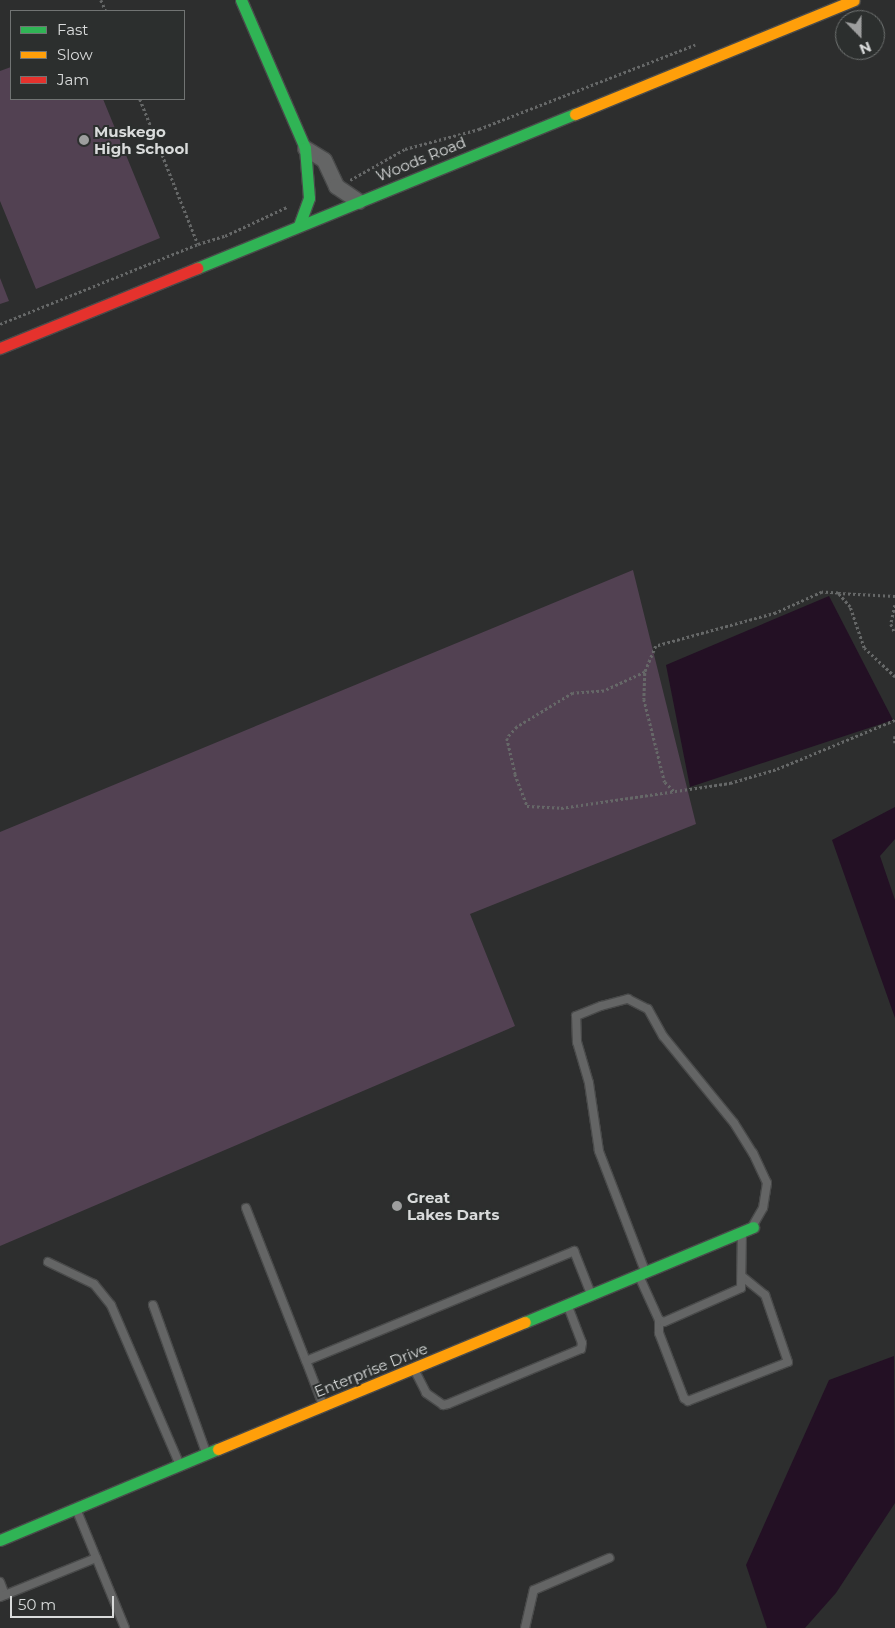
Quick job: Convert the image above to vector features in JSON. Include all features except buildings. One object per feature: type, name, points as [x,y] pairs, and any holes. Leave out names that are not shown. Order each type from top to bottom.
[{"type":"street","points":[[241,0],[305,148],[309,198],[299,226]]},
{"type":"street","name":"Woods Road","points":[[0,348],[854,0]]},
{"type":"street","points":[[305,148],[324,160],[336,186],[358,201]]},
{"type":"street","name":"Enterprise Drive","points":[[0,1540],[77,1511],[206,1454],[568,1306],[748,1229]]},
{"type":"lane","points":[[659,1320],[664,1322],[741,1288],[748,1229],[762,1208],[767,1183],[754,1153],[712,1093],[663,1036],[648,1009],[628,999],[576,1016],[577,1042],[589,1083],[599,1150],[659,1320],[659,1332],[684,1398],[688,1401],[788,1362],[764,1295],[743,1277]]},
{"type":"lane","points":[[246,1208],[324,1406]]},
{"type":"lane","points":[[306,1362],[574,1251],[592,1296]]},
{"type":"lane","points":[[48,1262],[94,1284],[111,1305],[180,1465]]},
{"type":"lane","points":[[153,1305],[206,1454]]},
{"type":"lane","points":[[414,1369],[426,1393],[443,1405],[466,1397],[581,1348],[582,1343],[568,1306]]},
{"type":"lane","points":[[77,1511],[125,1628]]},
{"type":"lane","points":[[0,1582],[3,1596],[96,1558]]},
{"type":"lane","points":[[525,1628],[534,1590],[609,1558]]},
{"type":"path","points":[[344,183],[405,149],[479,129],[652,59],[704,42]]},
{"type":"path","points":[[140,100],[198,244]]},
{"type":"path","points":[[0,324],[198,244],[225,236],[295,204]]},
{"type":"path","points":[[675,792],[665,782],[644,699],[645,672],[656,646],[776,613],[822,592],[895,596]]},
{"type":"path","points":[[838,593],[850,607],[864,648],[895,677]]},
{"type":"path","points":[[895,605],[891,624],[895,633]]},
{"type":"path","points":[[645,672],[604,691],[573,693],[517,727],[507,738],[515,774],[527,806],[561,808],[664,790],[675,792],[730,783],[777,769],[894,722]]},
{"type":"path","points":[[895,736],[895,743]]},
{"type":"shaded area","points":[[10,67],[10,100],[103,100],[160,238],[36,289],[0,201],[0,71]]},
{"type":"shaded area","points":[[0,278],[9,301],[0,304]]},
{"type":"shaded area","points":[[633,570],[696,824],[470,914],[515,1026],[0,1246],[0,832]]},
{"type":"shaded area","points":[[829,596],[893,720],[690,787],[666,665]]},
{"type":"shaded area","points":[[895,807],[895,839],[880,856],[895,900],[895,1018],[832,840]]},
{"type":"shaded area","points":[[894,1356],[895,1503],[836,1593],[805,1628],[767,1628],[746,1565],[829,1380]]},
{"type":"traffic: fast","points":[[241,0],[305,148],[309,198],[299,225]]},
{"type":"traffic: fast","points":[[197,268],[575,114]]},
{"type":"traffic: fast","points":[[525,1322],[753,1227]]},
{"type":"traffic: fast","points":[[0,1540],[218,1449]]},
{"type":"traffic: slow","points":[[575,114],[854,0]]},
{"type":"traffic: slow","points":[[218,1449],[525,1322]]},
{"type":"traffic: jam","points":[[0,348],[197,268]]},
{"type":"place","name":"Muskego High School","points":[[84,140]]},
{"type":"place","name":"Great Lakes Darts","points":[[397,1206]]}]
